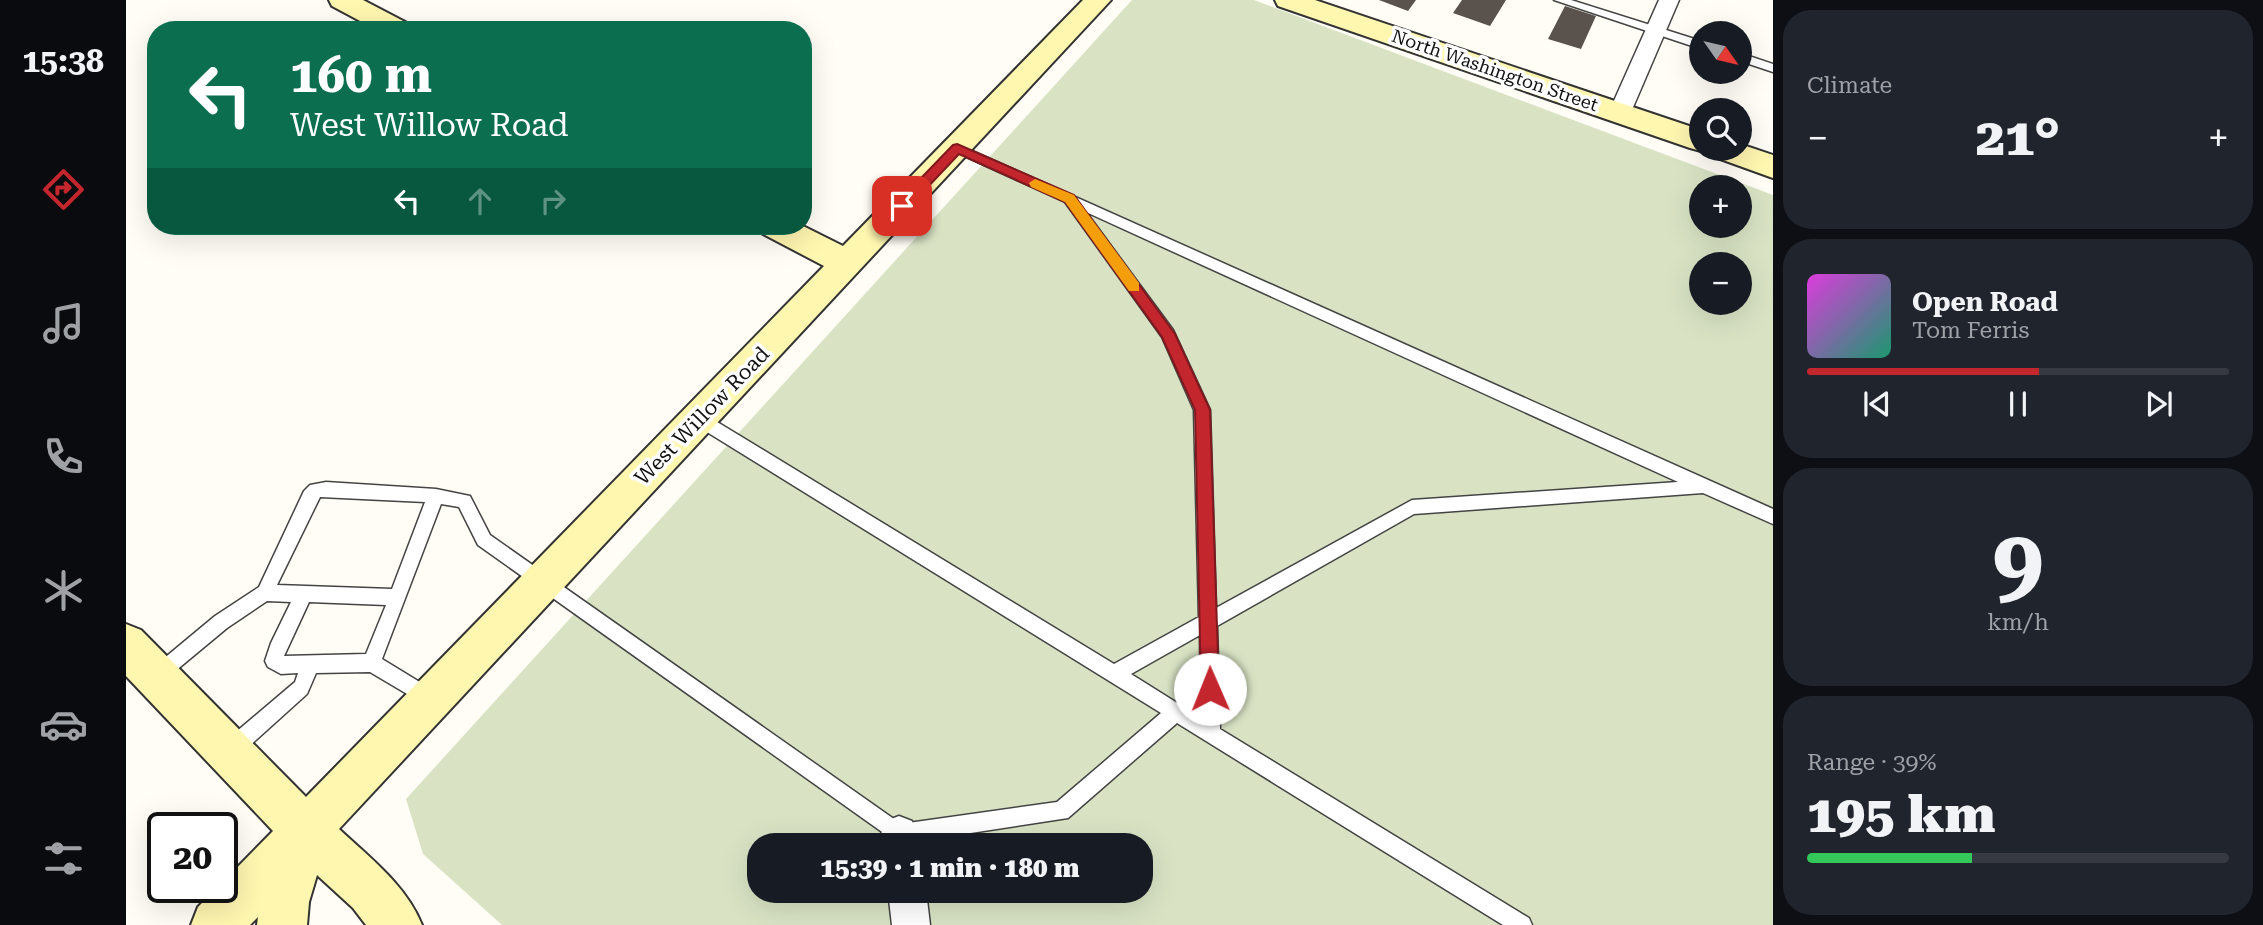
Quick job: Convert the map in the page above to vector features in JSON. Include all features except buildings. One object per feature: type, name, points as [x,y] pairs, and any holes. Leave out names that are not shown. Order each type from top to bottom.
[{"type":"main road","points":[[342,0],[382,21]]},
{"type":"main road","name":"West Willow Road","points":[[216,925],[1098,0]]},
{"type":"main road","name":"North Washington Street","points":[[1288,0],[1689,137]]},
{"type":"main road","points":[[1752,159],[1773,167]]},
{"type":"main road","points":[[793,235],[847,263]]},
{"type":"main road","points":[[141,661],[306,831],[370,891],[397,925]]},
{"type":"main road","points":[[282,925],[284,902],[306,831]]},
{"type":"street","points":[[1620,112],[1669,0]]},
{"type":"street","points":[[908,903],[911,925]]},
{"type":"lane","points":[[1560,0],[1689,41]]},
{"type":"lane","points":[[1752,61],[1773,68]]},
{"type":"lane","points":[[957,148],[1773,517]]},
{"type":"lane","points":[[1070,199],[1168,334],[1202,410],[1211,734]]},
{"type":"lane","points":[[699,419],[1522,925]]},
{"type":"lane","points":[[1114,674],[1412,508],[1705,486]]},
{"type":"lane","points":[[141,661],[221,622],[265,593],[310,496],[316,490],[436,496],[464,501],[484,540],[890,833]]},
{"type":"lane","points":[[372,663],[436,496]]},
{"type":"lane","points":[[265,593],[396,597]]},
{"type":"lane","points":[[304,594],[276,649],[274,661],[281,665],[372,663],[432,699]]},
{"type":"lane","points":[[229,751],[301,688],[311,664]]},
{"type":"lane","points":[[939,833],[1061,811],[1176,712]]},
{"type":"green space","points":[[1132,0],[1254,0],[1720,175],[1689,175],[1689,238],[1752,238],[1752,187],[1773,195],[1773,925],[502,925],[423,854],[406,799]]},
{"type":"slow traffic","points":[[1035,183],[1070,199],[1134,287]]},
{"type":"route","points":[[902,206],[957,148],[1070,199],[1168,334],[1202,410],[1210,689]]}]
